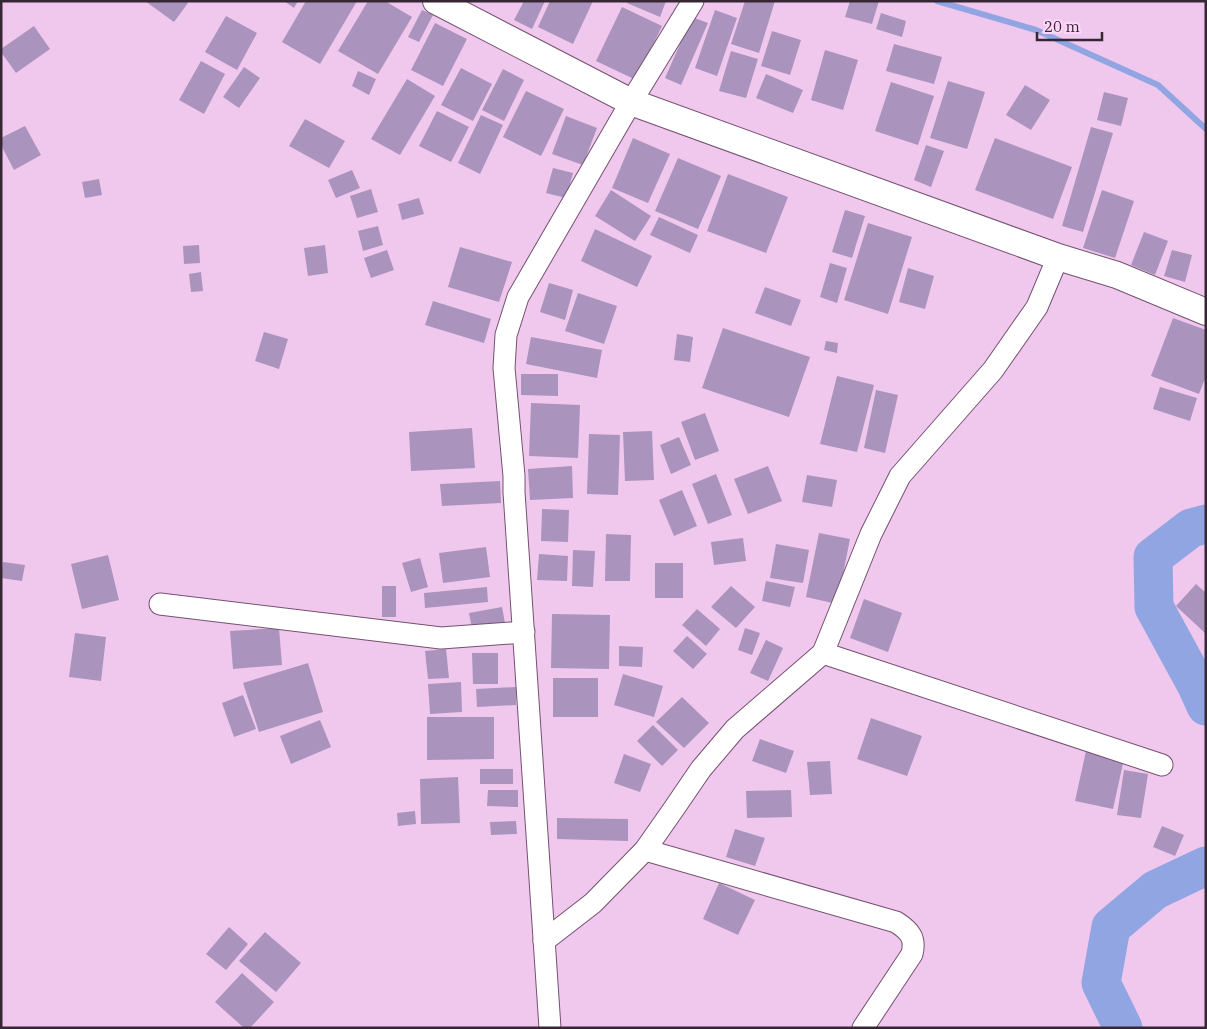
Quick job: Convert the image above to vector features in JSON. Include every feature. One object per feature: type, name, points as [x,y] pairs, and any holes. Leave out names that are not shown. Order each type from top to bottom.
[{"type":"street","points":[[436,1],[631,102],[1058,257],[1117,275],[1206,312]]},
{"type":"street","points":[[550,1028],[514,476],[504,368],[506,335],[518,297],[631,102],[693,1]]},
{"type":"street","points":[[544,941],[592,903],[645,850],[701,769],[735,729],[823,653],[871,534],[900,476],[993,370],[1037,307],[1058,257]]},
{"type":"street","points":[[160,604],[441,638],[524,632]]},
{"type":"street","points":[[823,653],[1162,765]]},
{"type":"street","points":[[645,850],[896,922],[908,930],[914,946],[912,954],[863,1028]]},
{"type":"building","points":[[145,1],[185,1],[188,3],[174,22]]},
{"type":"building","points":[[284,1],[298,1],[294,8]]},
{"type":"building","points":[[306,1],[357,1],[320,64],[282,42]]},
{"type":"building","points":[[368,1],[385,1],[412,17],[378,74],[338,51]]},
{"type":"building","points":[[524,1],[545,1],[532,29],[514,20]]},
{"type":"building","points":[[550,1],[593,1],[573,44],[538,27]]},
{"type":"building","points":[[627,1],[666,1],[660,17],[627,3]]},
{"type":"building","points":[[745,1],[775,1],[759,53],[731,44]]},
{"type":"building","points":[[850,1],[879,1],[872,24],[845,17]]},
{"type":"building","points":[[622,7],[662,26],[636,80],[596,61]]},
{"type":"building","points":[[422,10],[433,15],[419,42],[408,37]]},
{"type":"building","points":[[715,10],[737,18],[717,76],[695,68]]},
{"type":"building","points":[[881,13],[906,21],[902,37],[876,29]]},
{"type":"building","points":[[226,16],[257,33],[237,70],[205,52]]},
{"type":"building","points":[[692,17],[708,23],[681,85],[665,78]]},
{"type":"building","points":[[435,23],[467,39],[443,86],[411,70]]},
{"type":"building","points":[[34,26],[50,49],[16,73],[1,52],[1,49]]},
{"type":"building","points":[[772,31],[801,40],[790,75],[761,66]]},
{"type":"building","points":[[894,44],[942,57],[934,84],[886,71]]},
{"type":"building","points":[[825,50],[858,60],[843,110],[811,100]]},
{"type":"building","points":[[731,51],[758,59],[746,98],[719,91]]},
{"type":"building","points":[[201,61],[225,74],[204,114],[179,100]]},
{"type":"building","points":[[244,67],[260,78],[239,108],[223,97]]},
{"type":"building","points":[[461,68],[492,84],[473,121],[441,105]]},
{"type":"building","points":[[503,69],[524,80],[504,121],[482,110]]},
{"type":"building","points":[[358,71],[376,79],[369,95],[352,86]]},
{"type":"building","points":[[766,74],[803,90],[793,113],[756,98]]},
{"type":"building","points":[[407,79],[435,96],[400,155],[371,139]]},
{"type":"building","points":[[948,81],[985,92],[967,149],[930,138]]},
{"type":"building","points":[[891,82],[934,96],[918,145],[875,131]]},
{"type":"building","points":[[1025,85],[1050,100],[1031,130],[1006,115]]},
{"type":"building","points":[[526,91],[564,109],[541,156],[503,137]]},
{"type":"building","points":[[1104,92],[1128,98],[1121,126],[1097,120]]},
{"type":"building","points":[[437,111],[469,127],[451,162],[419,146]]},
{"type":"building","points":[[481,115],[503,125],[480,174],[458,163]]},
{"type":"building","points":[[566,116],[597,128],[583,165],[552,154]]},
{"type":"building","points":[[305,119],[345,141],[329,168],[289,146]]},
{"type":"building","points":[[25,126],[41,155],[14,170],[1,145],[1,138]]},
{"type":"building","points":[[1091,127],[1113,133],[1083,232],[1062,226]]},
{"type":"building","points":[[633,138],[670,154],[648,203],[612,188]]},
{"type":"building","points":[[995,138],[1072,167],[1053,219],[975,190]]},
{"type":"building","points":[[926,145],[944,151],[931,187],[914,180]]},
{"type":"building","points":[[678,158],[721,176],[698,229],[655,211]]},
{"type":"building","points":[[553,168],[573,173],[566,198],[546,193]]},
{"type":"building","points":[[352,170],[360,188],[336,198],[328,180]]},
{"type":"building","points":[[728,174],[788,197],[766,253],[707,231]]},
{"type":"building","points":[[99,179],[102,195],[85,198],[82,182]]},
{"type":"building","points":[[371,189],[378,212],[357,218],[350,196]]},
{"type":"building","points":[[611,190],[651,216],[635,241],[595,216]]},
{"type":"building","points":[[1102,190],[1134,201],[1115,258],[1083,248]]},
{"type":"building","points":[[419,198],[424,214],[402,220],[398,204]]},
{"type":"building","points":[[845,210],[865,216],[852,258],[832,252]]},
{"type":"building","points":[[659,217],[698,235],[690,253],[650,235]]},
{"type":"building","points":[[868,223],[912,237],[888,314],[844,300]]},
{"type":"building","points":[[378,226],[383,245],[363,251],[358,231]]},
{"type":"building","points":[[595,229],[652,256],[637,287],[581,261]]},
{"type":"building","points":[[1144,232],[1168,241],[1155,275],[1131,265]]},
{"type":"building","points":[[199,245],[200,263],[184,264],[183,246]]},
{"type":"building","points":[[325,245],[328,273],[308,276],[304,248]]},
{"type":"building","points":[[460,247],[512,262],[499,302],[448,287]]},
{"type":"building","points":[[387,250],[394,270],[371,278],[364,258]]},
{"type":"building","points":[[1172,250],[1192,255],[1185,282],[1164,276]]},
{"type":"building","points":[[830,263],[847,268],[837,303],[820,297]]},
{"type":"building","points":[[908,268],[934,276],[925,309],[899,302]]},
{"type":"building","points":[[201,272],[203,291],[191,292],[189,274]]},
{"type":"building","points":[[549,283],[573,290],[565,320],[540,312]]},
{"type":"building","points":[[765,287],[801,300],[791,326],[755,313]]},
{"type":"building","points":[[578,293],[617,306],[604,344],[565,331]]},
{"type":"building","points":[[433,301],[491,319],[484,343],[425,325]]},
{"type":"building","points":[[1173,318],[1206,330],[1206,376],[1199,394],[1151,376]]},
{"type":"building","points":[[723,328],[810,357],[789,417],[702,388]]},
{"type":"building","points":[[264,332],[288,339],[279,369],[255,361]]},
{"type":"building","points":[[677,334],[693,337],[690,362],[674,360]]},
{"type":"building","points":[[531,337],[602,350],[597,378],[526,364]]},
{"type":"building","points":[[826,341],[838,343],[837,353],[824,350]]},
{"type":"building","points":[[521,374],[558,374],[558,396],[521,395]]},
{"type":"building","points":[[837,376],[874,385],[857,452],[820,444]]},
{"type":"building","points":[[1160,387],[1197,398],[1190,421],[1153,409]]},
{"type":"building","points":[[876,390],[898,395],[885,453],[864,448]]},
{"type":"building","points":[[531,403],[580,405],[578,458],[529,456]]},
{"type":"building","points":[[705,413],[719,451],[695,460],[681,422]]},
{"type":"building","points":[[472,428],[475,468],[411,471],[409,432]]},
{"type":"building","points":[[652,431],[654,480],[625,481],[623,432]]},
{"type":"building","points":[[589,434],[620,435],[618,495],[587,494]]},
{"type":"building","points":[[679,437],[691,465],[671,474],[660,445]]},
{"type":"building","points":[[572,466],[573,498],[530,500],[528,469]]},
{"type":"building","points":[[768,466],[782,501],[748,514],[734,479]]},
{"type":"building","points":[[716,474],[732,515],[708,524],[692,484]]},
{"type":"building","points":[[807,475],[837,480],[832,507],[802,502]]},
{"type":"building","points":[[500,481],[501,503],[442,506],[440,484]]},
{"type":"building","points":[[682,490],[697,526],[674,536],[659,500]]},
{"type":"building","points":[[542,509],[569,510],[568,542],[541,541]]},
{"type":"building","points":[[819,533],[850,539],[837,604],[806,597]]},
{"type":"building","points":[[606,534],[631,535],[630,581],[605,581]]},
{"type":"building","points":[[743,538],[746,561],[714,565],[711,542]]},
{"type":"building","points":[[776,544],[809,550],[803,583],[770,578]]},
{"type":"building","points":[[486,547],[490,577],[443,583],[439,553]]},
{"type":"building","points":[[573,550],[595,551],[593,587],[572,586]]},
{"type":"building","points":[[539,554],[568,556],[567,581],[537,580]]},
{"type":"building","points":[[108,555],[119,600],[82,609],[71,564]]},
{"type":"building","points":[[420,558],[428,587],[411,592],[402,563]]},
{"type":"building","points":[[3,562],[25,565],[22,581],[1,578]]},
{"type":"building","points":[[655,563],[683,563],[683,598],[655,598]]},
{"type":"building","points":[[766,581],[795,587],[790,607],[762,601]]},
{"type":"building","points":[[1196,584],[1206,593],[1206,634],[1176,606]]},
{"type":"building","points":[[382,586],[396,586],[396,617],[382,617]]},
{"type":"building","points":[[731,586],[755,607],[736,628],[711,607]]},
{"type":"building","points":[[487,587],[488,602],[425,608],[424,593]]},
{"type":"building","points":[[864,599],[902,613],[888,652],[850,638]]},
{"type":"building","points":[[502,607],[505,623],[472,629],[469,613]]},
{"type":"building","points":[[697,609],[720,629],[706,646],[682,625]]},
{"type":"building","points":[[552,614],[610,615],[609,669],[551,668]]},
{"type":"building","points":[[279,628],[282,665],[233,669],[230,631]]},
{"type":"building","points":[[745,628],[760,633],[752,655],[738,650]]},
{"type":"building","points":[[75,633],[106,637],[101,681],[69,677]]},
{"type":"building","points":[[687,636],[707,654],[693,669],[673,651]]},
{"type":"building","points":[[766,640],[783,648],[768,681],[750,673]]},
{"type":"building","points":[[619,646],[643,647],[642,667],[619,666]]},
{"type":"building","points":[[446,649],[449,678],[428,679],[425,651]]},
{"type":"building","points":[[472,653],[498,653],[498,684],[473,684]]},
{"type":"building","points":[[308,663],[323,712],[259,732],[243,683]]},
{"type":"building","points":[[623,674],[663,686],[654,717],[614,705]]},
{"type":"building","points":[[553,678],[598,678],[598,717],[553,717]]},
{"type":"building","points":[[461,682],[462,712],[430,714],[428,684]]},
{"type":"building","points":[[516,687],[516,705],[477,707],[476,689]]},
{"type":"building","points":[[243,695],[256,729],[234,737],[222,703]]},
{"type":"building","points":[[682,697],[709,723],[684,748],[656,722]]},
{"type":"building","points":[[427,717],[494,717],[494,759],[427,760]]},
{"type":"building","points":[[871,718],[922,736],[907,776],[857,759]]},
{"type":"building","points":[[320,720],[331,747],[291,764],[280,736]]},
{"type":"building","points":[[653,725],[678,750],[662,766],[637,741]]},
{"type":"building","points":[[760,739],[794,751],[786,773],[752,761]]},
{"type":"building","points":[[1086,751],[1124,759],[1113,809],[1075,801]]},
{"type":"building","points":[[624,754],[651,764],[640,792],[614,783]]},
{"type":"building","points":[[830,761],[832,794],[810,795],[807,762]]},
{"type":"building","points":[[480,769],[513,769],[513,784],[480,784]]},
{"type":"building","points":[[1124,770],[1148,774],[1141,818],[1117,815]]},
{"type":"building","points":[[458,777],[460,823],[421,824],[420,779]]},
{"type":"building","points":[[488,790],[518,790],[518,807],[487,806]]},
{"type":"building","points":[[791,790],[792,817],[747,818],[746,791]]},
{"type":"building","points":[[415,811],[416,824],[398,826],[397,813]]},
{"type":"building","points":[[557,818],[628,819],[628,841],[557,839]]},
{"type":"building","points":[[516,821],[517,834],[491,835],[490,822]]},
{"type":"building","points":[[1162,826],[1184,835],[1175,856],[1153,847]]},
{"type":"building","points":[[735,829],[765,838],[755,866],[726,857]]},
{"type":"building","points":[[719,883],[755,900],[738,935],[703,919]]},
{"type":"building","points":[[229,927],[248,944],[226,970],[206,954]]},
{"type":"building","points":[[265,932],[301,963],[276,992],[239,961]]},
{"type":"building","points":[[242,973],[274,1002],[250,1028],[244,1028],[215,1002]]},
{"type":"waterway","points":[[937,1],[1036,30],[1158,85],[1206,129]]},
{"type":"waterway","points":[[1206,524],[1191,528],[1153,557],[1154,607],[1206,706]]},
{"type":"waterway","points":[[1123,1028],[1101,983],[1111,927],[1155,890],[1206,866]]}]
